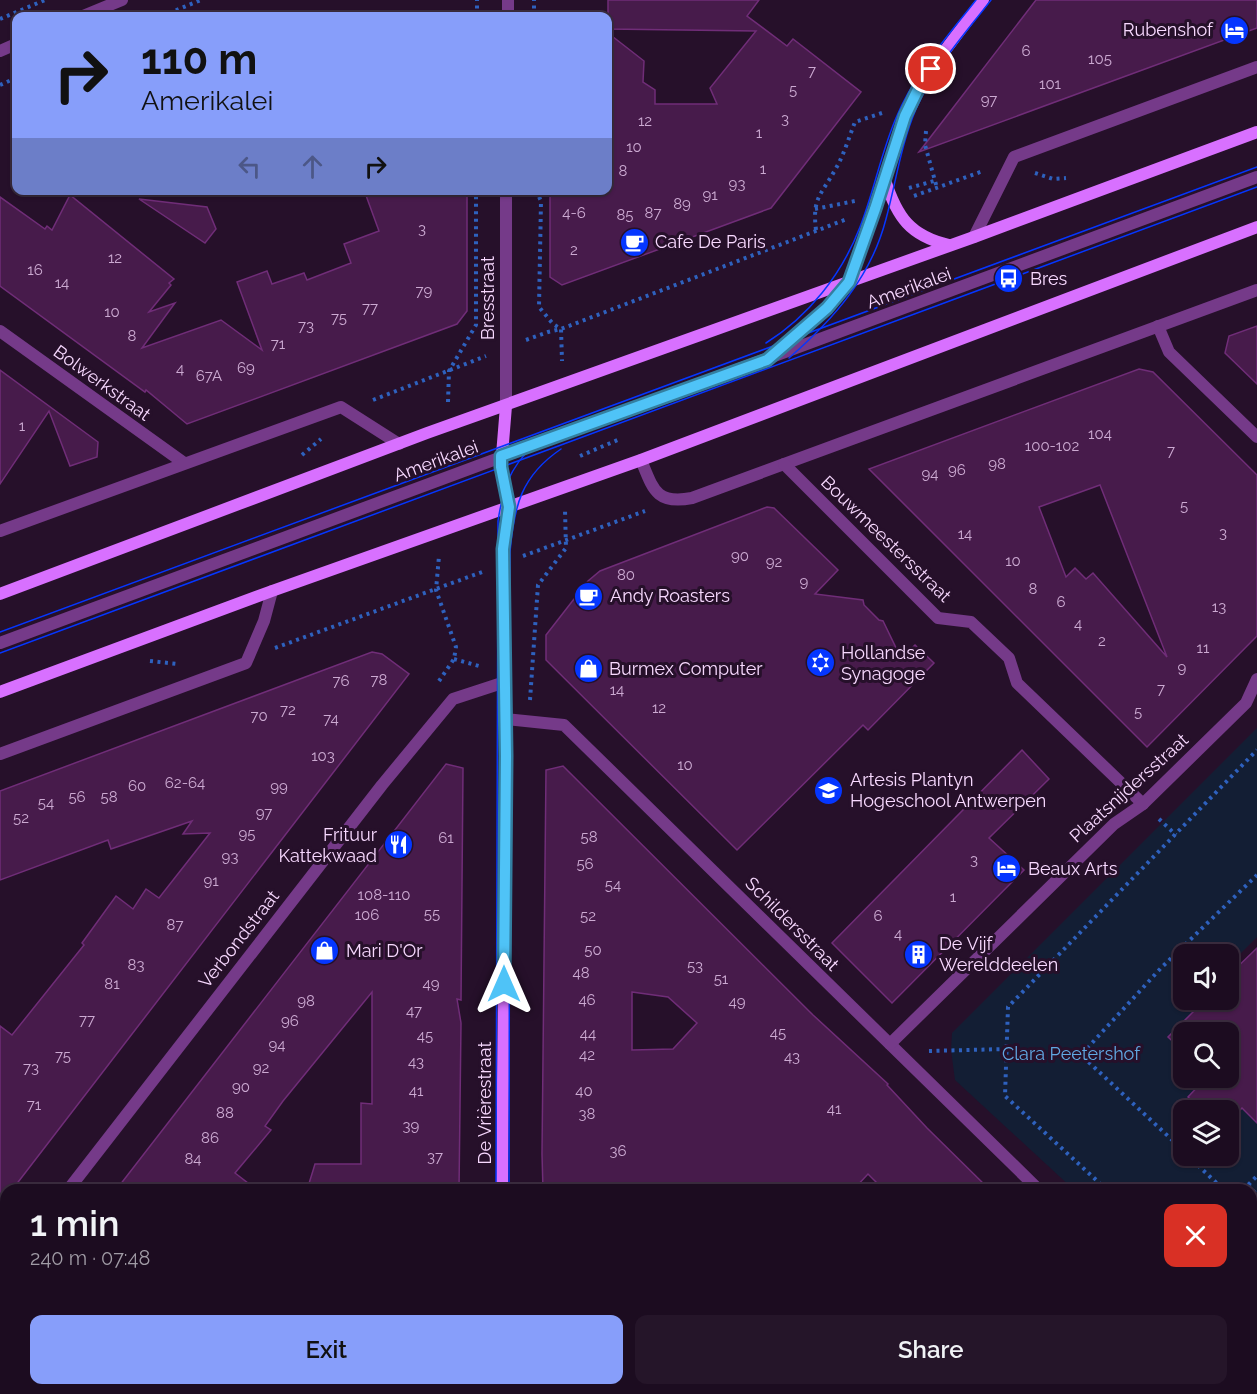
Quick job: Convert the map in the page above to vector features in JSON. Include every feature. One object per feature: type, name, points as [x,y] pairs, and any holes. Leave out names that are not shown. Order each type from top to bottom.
[{"type":"main road","points":[[849,282],[910,104],[939,58],[983,0]]},
{"type":"main road","name":"Amerikalei","points":[[0,594],[399,444],[974,237],[1257,132]]},
{"type":"main road","points":[[885,180],[891,198],[912,230],[928,240],[951,245]]},
{"type":"main road","points":[[0,692],[272,591],[640,460],[1257,227]]},
{"type":"main road","name":"De Vrièrestraat","points":[[502,1184],[505,719],[503,549],[509,507],[501,456],[506,406]]},
{"type":"street","points":[[93,12],[122,0]]},
{"type":"street","points":[[974,237],[1014,157],[1257,67]]},
{"type":"street","name":"Amerikalei","points":[[0,643],[1257,177]]},
{"type":"street","name":"Bresstraat","points":[[506,195],[506,406]]},
{"type":"street","points":[[767,360],[827,308],[849,282]]},
{"type":"street","points":[[640,460],[653,490],[664,498],[674,501],[692,498],[1257,290]]},
{"type":"street","points":[[1158,326],[1169,352],[1257,437]]},
{"type":"street","name":"Bolwerkstraat","points":[[0,331],[184,463]]},
{"type":"street","points":[[0,531],[341,407],[352,413]]},
{"type":"street","name":"Amerikalei","points":[[352,413],[399,444]]},
{"type":"street","name":"Bouwmeestersstraat","points":[[784,464],[938,618],[971,622],[1009,658],[1017,684],[1143,804]]},
{"type":"street","points":[[0,754],[246,663],[264,621],[272,591]]},
{"type":"street","name":"Plaatsnijdersstraat","points":[[890,1044],[1114,824],[1143,804],[1246,703],[1257,679]]},
{"type":"street","name":"Verbondstraat","points":[[73,1184],[382,785],[453,699],[505,682]]},
{"type":"street","name":"Schildersstraat","points":[[505,719],[564,725],[1033,1184]]},
{"type":"path","points":[[17,12],[45,0]]},
{"type":"path","points":[[172,12],[201,0]]},
{"type":"path","points":[[918,90],[928,112],[925,145],[936,188],[995,169],[1035,173],[1053,179],[1075,174]]},
{"type":"path","points":[[352,413],[367,403],[506,348],[572,325],[816,230],[815,209],[818,197],[836,169],[855,122],[910,104]]},
{"type":"path","points":[[449,371],[476,325],[476,195]]},
{"type":"path","points":[[528,721],[538,585],[566,548],[565,540],[651,509],[664,498]]},
{"type":"path","points":[[251,649],[269,650],[436,590],[456,647],[454,659]]},
{"type":"path","points":[[142,660],[185,665]]},
{"type":"path","points":[[1100,1184],[1005,1096],[1008,1007],[1257,750]]},
{"type":"path","points":[[1173,1142],[1081,1055],[1161,968],[1257,874]]},
{"type":"path","points":[[951,1050],[1006,1049]]},
{"type":"path","points":[[1199,1166],[1218,1184]]},
{"type":"green space","name":"Clara Peetershof","points":[[1257,728],[1257,937],[1239,955],[1239,944],[1173,944],[1173,1010],[1195,1010],[1183,1022],[1173,1022],[1173,1032],[1168,1037],[1173,1042],[1173,1088],[1196,1088],[1188,1097],[1191,1100],[1173,1100],[1173,1166],[1239,1166],[1239,1111],[1242,1108],[1257,1123],[1257,1184],[1068,1184],[955,1080],[951,1050],[952,1033]]},
{"type":"building","points":[[608,0],[759,0],[747,16],[787,46],[793,39],[861,92],[771,208],[562,285],[550,277],[550,195],[612,195],[612,36],[644,61],[643,82],[655,90],[655,104],[717,104],[710,88],[756,31],[612,29],[612,12],[608,12]]},
{"type":"building","points":[[1036,0],[1257,0],[1257,28],[919,152]]},
{"type":"building","points":[[70,195],[174,279],[149,312],[175,303],[142,348],[221,320],[262,350],[237,282],[267,271],[272,284],[304,273],[307,280],[351,263],[344,244],[379,231],[366,195],[467,195],[467,311],[457,324],[187,424],[146,390],[145,392],[0,286],[0,197],[45,229],[47,226],[52,230]]},
{"type":"building","points":[[139,199],[207,207],[216,229],[205,243]]},
{"type":"building","points":[[1257,326],[1257,384],[1225,353],[1229,336]]},
{"type":"building","points":[[1139,369],[1153,372],[1257,475],[1257,636],[1147,747],[869,469]],"holes":[[[1100,485],[1167,657],[1093,573],[1086,579],[1075,568],[1066,577],[1039,507]]]},
{"type":"building","points":[[0,370],[98,442],[97,457],[70,466],[49,411],[0,484]]},
{"type":"building","points":[[767,507],[774,508],[838,570],[815,594],[863,600],[864,605],[879,620],[883,621],[901,658],[915,645],[934,663],[868,730],[863,725],[737,850],[546,660],[546,635],[588,581],[600,571]]},
{"type":"building","points":[[372,652],[382,654],[409,674],[17,1184],[0,1184],[0,1026],[12,1035],[84,945],[82,943],[116,896],[133,909],[146,889],[159,898],[210,833],[183,834],[192,821],[111,849],[108,840],[0,880],[0,791]]},
{"type":"building","points":[[1022,750],[1049,779],[989,838],[1024,870],[892,1003],[832,943]]},
{"type":"building","points":[[446,764],[463,768],[461,1000],[457,999],[461,1023],[459,1184],[309,1184],[315,1164],[361,1164],[361,1103],[372,1104],[372,992],[265,1126],[271,1130],[235,1173],[249,1184],[121,1184]]},
{"type":"building","points":[[563,766],[813,1015],[888,1084],[927,1128],[984,1184],[878,1184],[868,1174],[859,1184],[543,1184],[546,770]],"holes":[[[632,992],[668,997],[697,1023],[673,1049],[632,1050]]]},
{"type":"building","points":[[1257,948],[1257,1123],[1242,1108],[1239,1111],[1239,1100],[1191,1100],[1188,1097],[1196,1088],[1239,1088],[1239,1022],[1183,1022],[1195,1010],[1239,1010],[1239,965]]},
{"type":"building","points":[[1173,1032],[1173,1042],[1168,1037]]},
{"type":"tram line","points":[[766,343],[810,307],[844,261],[860,227],[886,145],[903,102],[932,56],[976,0]]},
{"type":"tram line","points":[[789,358],[836,312],[861,278],[879,240],[911,122],[923,94],[960,39],[991,0]]},
{"type":"tram line","points":[[0,632],[1257,167]]},
{"type":"tram line","points":[[0,653],[1257,187]]},
{"type":"tram line","points":[[496,1184],[498,521],[507,482],[512,472],[527,452],[548,434]]},
{"type":"tram line","points":[[509,1184],[510,552],[514,520],[522,493],[537,470],[561,449]]},
{"type":"place","name":"Rubenshof","points":[[1234,30]]},
{"type":"place","name":"Cafe De Paris","points":[[634,242]]},
{"type":"place","name":"Bres","points":[[1009,279]]},
{"type":"place","name":"Andy Roasters","points":[[589,596]]},
{"type":"place","name":"Hollandse Synagoge","points":[[820,663]]},
{"type":"place","name":"Burmex Computer","points":[[588,669]]},
{"type":"place","name":"Artesis Plantyn Hogeschool Antwerpen","points":[[829,790]]},
{"type":"place","name":"Frituur Kattekwaad","points":[[398,845]]},
{"type":"place","name":"Beaux Arts","points":[[1007,869]]},
{"type":"place","name":"Mari D'Or","points":[[325,951]]},
{"type":"place","name":"De Vijf Werelddeelen","points":[[918,954]]},
{"type":"route","points":[[504,984],[506,756],[503,549],[509,507],[501,456],[767,360],[827,308],[849,282],[905,116],[922,81],[931,69]]}]
